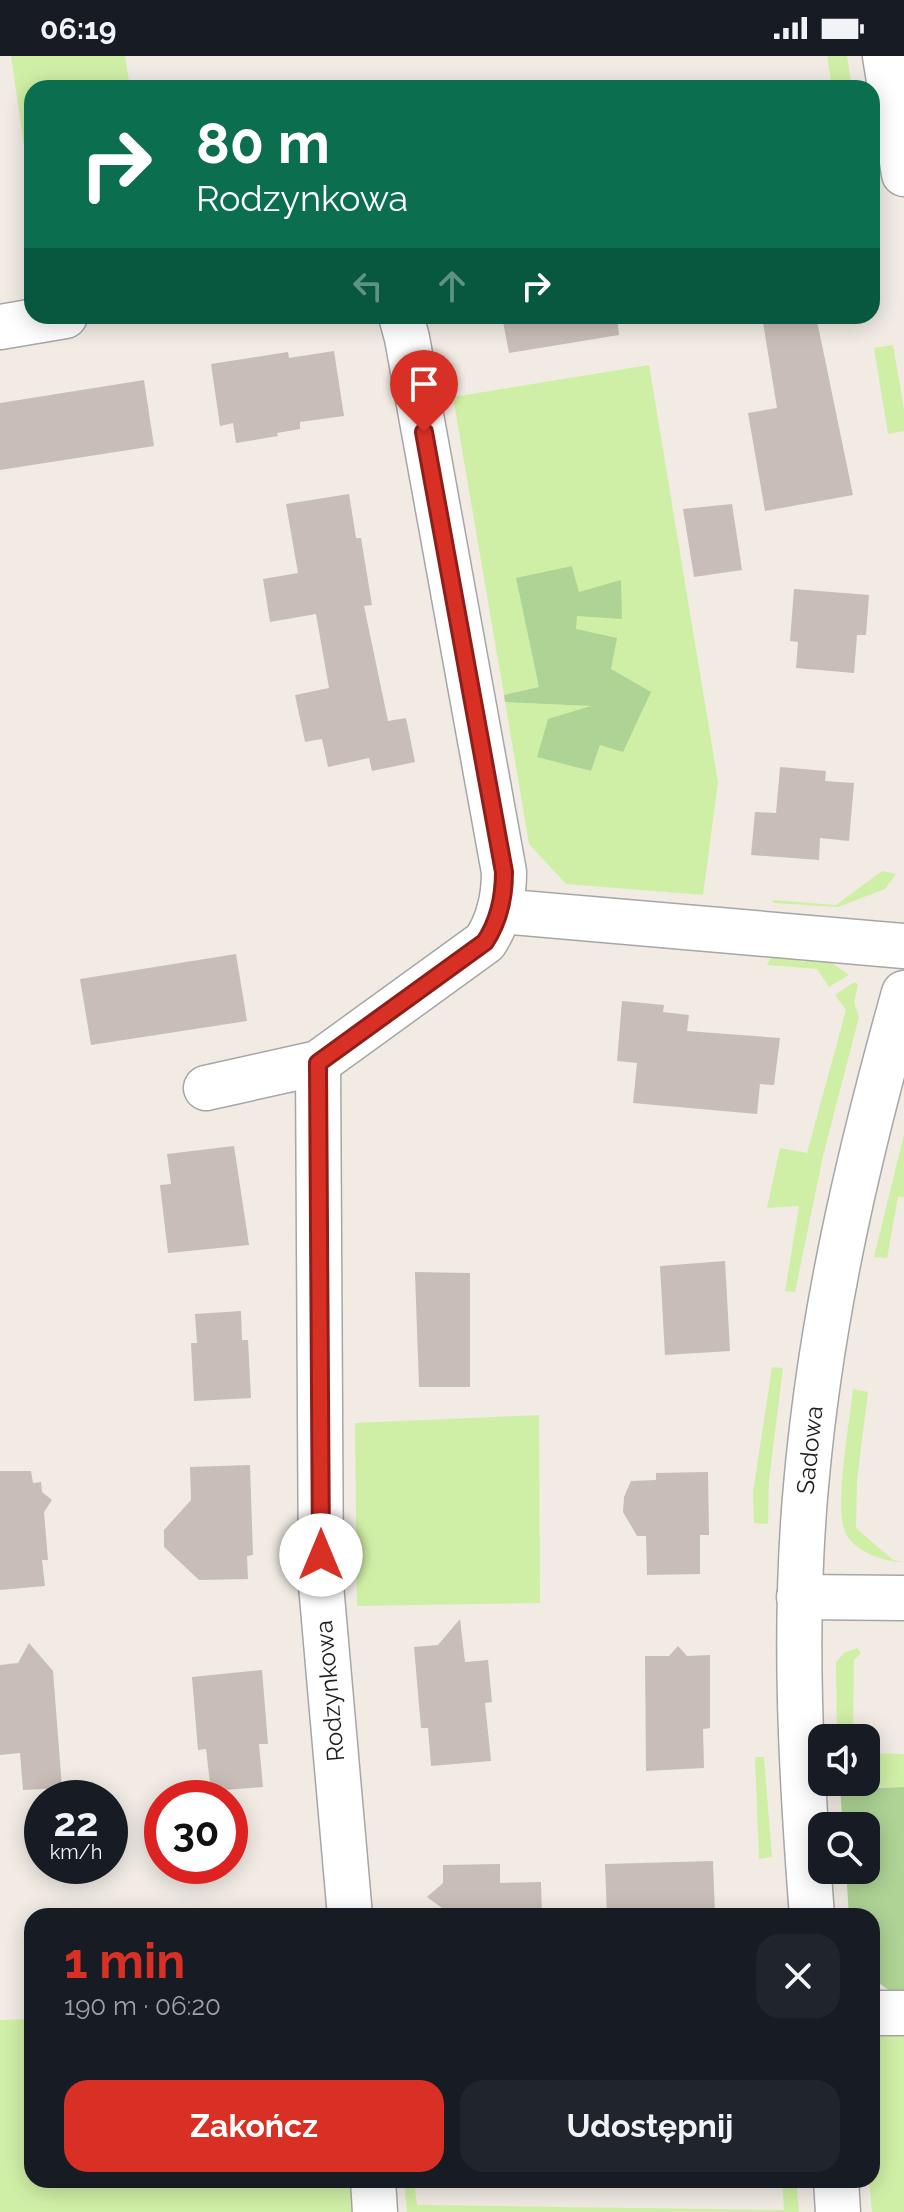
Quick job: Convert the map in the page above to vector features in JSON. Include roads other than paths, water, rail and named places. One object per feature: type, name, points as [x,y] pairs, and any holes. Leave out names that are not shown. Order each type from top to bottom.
[{"type":"street","points":[[885,56],[904,174]]},
{"type":"street","points":[[0,327],[24,323]]},
{"type":"street","points":[[206,1088],[318,1063],[485,942],[494,929],[499,911],[504,891],[504,872],[402,324]]},
{"type":"street","points":[[499,911],[904,946]]},
{"type":"street","name":"Sadowa","points":[[811,1908],[801,1747],[799,1597],[809,1458],[839,1246],[875,1094],[904,993]]},
{"type":"street","name":"Rodzynkowa","points":[[318,1063],[321,1585],[349,1908]]},
{"type":"street","points":[[799,1597],[904,1598]]},
{"type":"street","points":[[880,2013],[904,2013]]},
{"type":"street","points":[[374,2188],[375,2212]]},
{"type":"street","points":[[836,2188],[838,2212]]}]
